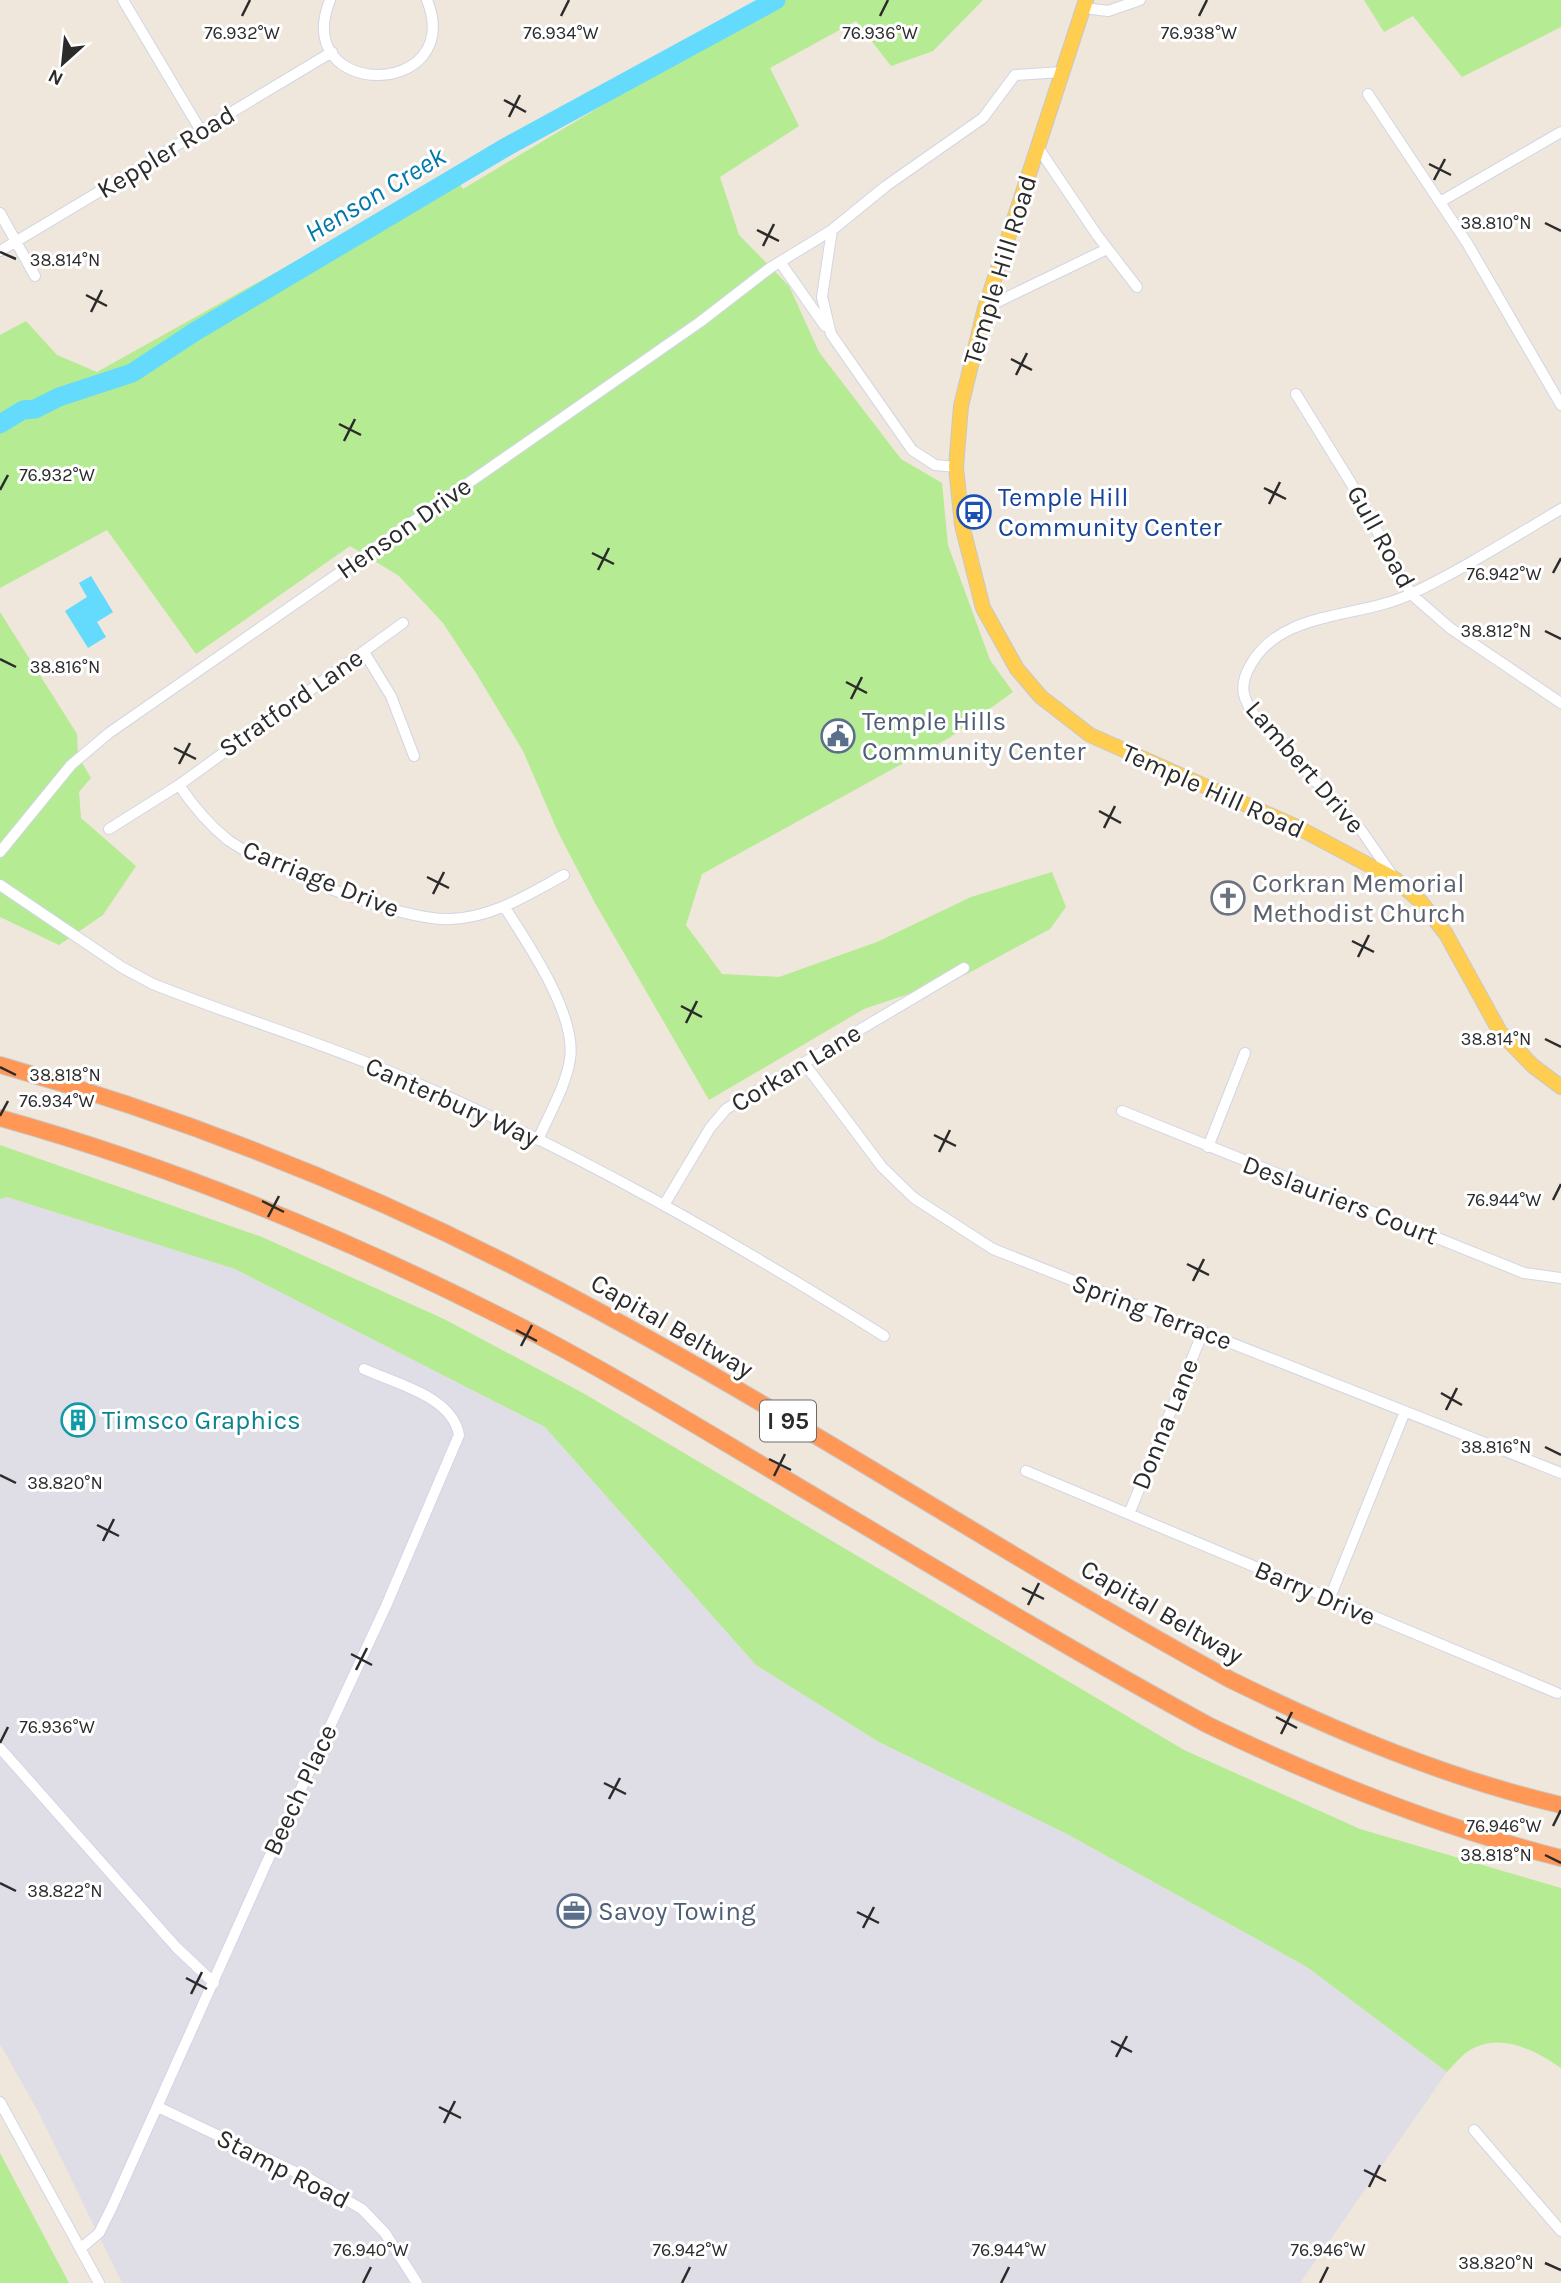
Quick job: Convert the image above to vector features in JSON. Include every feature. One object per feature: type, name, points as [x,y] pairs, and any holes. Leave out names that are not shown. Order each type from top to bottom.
[{"type":"highway","name":"Capital Beltway","points":[[0,1065],[220,1137],[361,1194],[455,1237],[635,1332],[1231,1681],[1304,1716],[1428,1765],[1561,1805]]},
{"type":"highway","name":"I 95","points":[[0,1118],[124,1156],[199,1184],[291,1220],[433,1283],[612,1376],[1100,1665],[1208,1725],[1328,1781],[1408,1812],[1561,1858]]},
{"type":"main road","name":"Temple Hill Road","points":[[1085,4],[985,308],[961,406],[956,467],[962,524],[983,608],[1017,669],[1041,697],[1090,735],[1297,827],[1395,879],[1421,902],[1446,934],[1500,1032],[1533,1066],[1561,1087]]},
{"type":"street","points":[[122,0],[201,131]]},
{"type":"street","points":[[330,0],[324,27],[332,52],[348,67],[367,76],[382,77],[409,68],[427,46],[431,32],[431,1]]},
{"type":"street","points":[[1085,4],[1108,10],[1140,0]]},
{"type":"street","name":"Keppler Road","points":[[0,251],[332,52]]},
{"type":"street","name":"Henson Drive","points":[[0,852],[71,765],[109,733],[689,329],[780,262],[832,230],[886,186],[983,118],[1015,75],[1062,72]]},
{"type":"street","points":[[1368,94],[1440,202],[1561,405]]},
{"type":"street","points":[[1440,202],[1561,132]]},
{"type":"street","points":[[1037,146],[1107,249],[1137,287]]},
{"type":"street","points":[[0,213],[35,276]]},
{"type":"street","points":[[831,334],[822,296],[832,230]]},
{"type":"street","points":[[985,308],[1107,249]]},
{"type":"street","points":[[780,262],[912,450],[935,465],[956,467]]},
{"type":"street","name":"Gull Road","points":[[1296,394],[1351,483],[1411,594],[1450,628],[1561,703]]},
{"type":"street","name":"Lambert Drive","points":[[1395,879],[1361,830],[1256,719],[1244,702],[1241,689],[1251,663],[1274,638],[1318,619],[1369,608],[1411,594],[1561,509]]},
{"type":"street","name":"Stratford Lane","points":[[109,829],[179,785],[403,623]]},
{"type":"street","points":[[365,652],[391,696],[414,756]]},
{"type":"street","name":"Carriage Drive","points":[[179,785],[206,822],[231,841],[270,862],[385,909],[431,919],[453,919],[505,908],[564,875]]},
{"type":"street","name":"Canterbury Way","points":[[0,885],[123,968],[153,984],[412,1081],[538,1140],[664,1205],[884,1336]]},
{"type":"street","points":[[505,908],[564,1011],[572,1044],[565,1076],[538,1140]]},
{"type":"street","name":"Corkan Lane","points":[[664,1205],[710,1128],[726,1109],[964,968]]},
{"type":"street","points":[[1208,1147],[1245,1053]]},
{"type":"street","name":"Spring Terrace","points":[[804,1063],[882,1167],[914,1198],[955,1227],[993,1249],[1202,1334],[1251,1350],[1404,1414],[1561,1473]]},
{"type":"street","name":"Deslauriers Court","points":[[1122,1111],[1524,1273],[1561,1278]]},
{"type":"street","name":"Donna Lane","points":[[1129,1514],[1202,1334]]},
{"type":"street","name":"Beech Place","points":[[81,2248],[104,2224],[386,1606],[459,1435],[457,1423],[437,1402],[364,1369]]},
{"type":"street","points":[[1329,1600],[1404,1414]]},
{"type":"street","name":"Barry Drive","points":[[1026,1471],[1329,1600],[1557,1693]]},
{"type":"street","points":[[0,1748],[176,1947],[214,1983]]},
{"type":"street","points":[[0,2102],[99,2283]]},
{"type":"street","name":"Stamp Road","points":[[158,2107],[261,2154],[362,2209],[385,2233],[417,2283]]},
{"type":"street","points":[[1474,2130],[1561,2231]]},
{"type":"shaded area","points":[[7,1197],[235,1269],[545,1427],[756,1665],[879,1742],[1067,1834],[1307,1967],[1447,2072],[1300,2283],[122,2283],[38,2111],[0,2044],[0,1199]]},
{"type":"green space","points":[[778,0],[983,0],[933,51],[891,66],[856,21],[770,68],[799,126],[720,177],[739,235],[789,286],[819,352],[901,459],[942,483],[948,545],[990,660],[1013,692],[949,738],[702,874],[686,925],[722,974],[779,977],[877,942],[971,897],[1052,872],[1066,907],[1050,929],[967,974],[864,1009],[709,1100],[595,903],[558,832],[523,751],[443,623],[399,576],[350,546],[196,654],[107,530],[0,588],[0,335],[26,321],[57,355],[97,372],[454,173],[463,189]]},
{"type":"green space","points":[[1364,0],[1561,0],[1561,27],[1462,77],[1413,16],[1384,32]]},
{"type":"green space","points":[[0,612],[77,734],[78,756],[91,778],[79,792],[81,818],[136,866],[103,915],[59,945],[0,917]]},
{"type":"green space","points":[[0,1145],[262,1237],[444,1319],[583,1393],[1184,1750],[1360,1829],[1561,1888],[1561,2068],[1528,2049],[1491,2043],[1467,2052],[1447,2072],[1307,1967],[1067,1834],[879,1742],[756,1665],[545,1427],[235,1269],[7,1197],[0,1199]]},
{"type":"green space","points":[[0,2153],[69,2283],[0,2283]]},
{"type":"water","points":[[91,576],[113,612],[97,622],[106,637],[88,648],[65,611],[87,597],[79,583]]},
{"type":"waterway","name":"Henson Creek","points":[[0,424],[23,410],[35,409],[59,397],[132,373],[196,331],[508,146],[776,0]]},
{"type":"place","name":"Temple Hill Community Center","points":[[974,512]]},
{"type":"place","name":"Temple Hills Community Center","points":[[838,736]]},
{"type":"place","name":"Corkran Memorial Methodist Church","points":[[1228,898]]},
{"type":"place","name":"Timsco Graphics","points":[[78,1420]]},
{"type":"place","name":"Savoy Towing","points":[[574,1911]]}]
